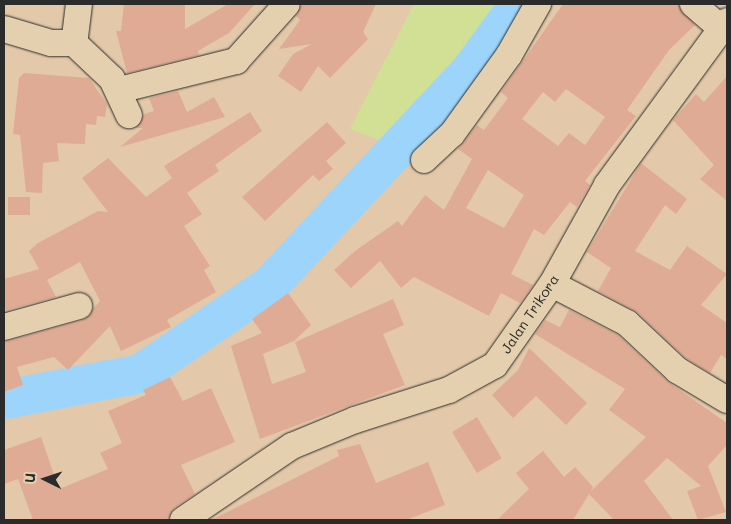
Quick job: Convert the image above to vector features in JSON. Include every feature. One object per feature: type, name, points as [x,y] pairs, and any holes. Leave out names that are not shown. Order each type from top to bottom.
[{"type":"street","points":[[74,43],[79,4]]},
{"type":"street","points":[[119,90],[236,61],[287,4]]},
{"type":"street","points":[[424,160],[452,134],[509,55],[538,4]]},
{"type":"street","points":[[693,4],[724,24]]},
{"type":"street","name":"Jalan Trikora","points":[[183,520],[292,446],[479,377],[515,343],[552,284],[607,185],[724,24]]},
{"type":"street","points":[[4,29],[51,43],[74,43],[97,61],[119,90],[129,115]]},
{"type":"street","points":[[552,284],[626,323],[677,370],[727,400]]},
{"type":"street","points":[[4,327],[79,306]]},
{"type":"green space","points":[[414,4],[547,4],[492,72],[384,142],[350,129]]},
{"type":"building","points":[[124,4],[185,4],[185,29],[228,4],[255,4],[229,33],[198,51],[199,55],[127,73],[116,31],[121,31]]},
{"type":"building","points":[[302,4],[376,4],[363,32],[368,39],[330,78],[318,66],[301,92],[278,76],[293,54],[312,44],[279,49],[300,20],[296,16]]},
{"type":"building","points":[[563,4],[678,4],[695,25],[669,50],[627,110],[636,116],[585,181],[590,185],[577,207],[570,202],[544,235],[534,229],[511,274],[533,285],[520,303],[501,293],[489,316],[414,277],[401,288],[380,261],[351,288],[334,270],[355,251],[398,221],[402,226],[425,195],[444,210],[472,159],[458,149],[477,125],[484,130],[508,98],[501,92]],"holes":[[[566,89],[605,117],[585,145],[569,133],[558,146],[522,119],[543,92],[555,102]],[[488,170],[524,195],[504,228],[466,208]]]},
{"type":"building","points":[[24,73],[89,78],[107,104],[105,117],[97,116],[96,125],[86,124],[85,144],[57,143],[59,161],[43,163],[42,193],[26,192],[20,135],[13,134],[19,78]]},
{"type":"building","points":[[727,76],[727,201],[700,179],[714,165],[673,120],[696,94],[704,102]]},
{"type":"building","points":[[178,91],[187,112],[214,97],[225,117],[120,147],[143,128],[136,128],[144,114],[154,111],[149,98]]},
{"type":"building","points":[[250,112],[262,131],[215,165],[219,171],[187,193],[202,214],[184,226],[210,266],[204,270],[216,292],[167,320],[171,327],[121,351],[110,326],[68,370],[54,357],[17,367],[23,385],[4,392],[4,342],[83,320],[100,301],[80,262],[47,280],[56,297],[4,311],[4,279],[39,269],[29,251],[38,243],[98,211],[108,212],[82,178],[108,158],[146,197],[172,178],[164,166]]},
{"type":"building","points":[[327,122],[346,143],[326,161],[333,169],[319,181],[313,175],[265,221],[242,197]]},
{"type":"building","points":[[641,163],[687,199],[676,214],[665,205],[635,251],[670,270],[687,246],[727,274],[701,305],[727,323],[727,359],[721,355],[710,373],[686,358],[637,312],[598,291],[611,268],[587,252]]},
{"type":"building","points":[[8,197],[30,197],[30,215],[8,215]]},
{"type":"building","points":[[288,293],[311,325],[294,341],[263,354],[272,384],[306,372],[295,342],[393,299],[404,325],[383,334],[405,385],[260,439],[231,346],[262,333],[252,319]]},
{"type":"building","points":[[569,310],[618,335],[667,381],[727,423],[727,445],[708,466],[726,512],[698,520],[687,491],[701,486],[667,458],[644,481],[673,520],[614,520],[589,494],[573,520],[497,520],[529,489],[516,473],[543,451],[564,477],[575,467],[593,487],[591,491],[646,437],[609,410],[625,389],[535,334],[545,320],[560,327]]},
{"type":"building","points":[[529,348],[587,403],[566,425],[536,396],[513,418],[492,395],[518,370]]},
{"type":"building","points":[[170,377],[183,401],[211,388],[235,442],[181,465],[195,494],[174,508],[168,520],[33,520],[18,479],[4,484],[4,450],[41,437],[59,489],[108,469],[100,453],[122,443],[108,411],[146,395],[143,390]]},
{"type":"building","points":[[477,417],[502,458],[477,473],[452,432]]},
{"type":"building","points":[[360,444],[376,483],[428,462],[445,505],[406,520],[211,520],[339,456],[337,450]]},
{"type":"waterway","points":[[4,399],[140,373],[269,285],[471,69],[518,4]]}]
